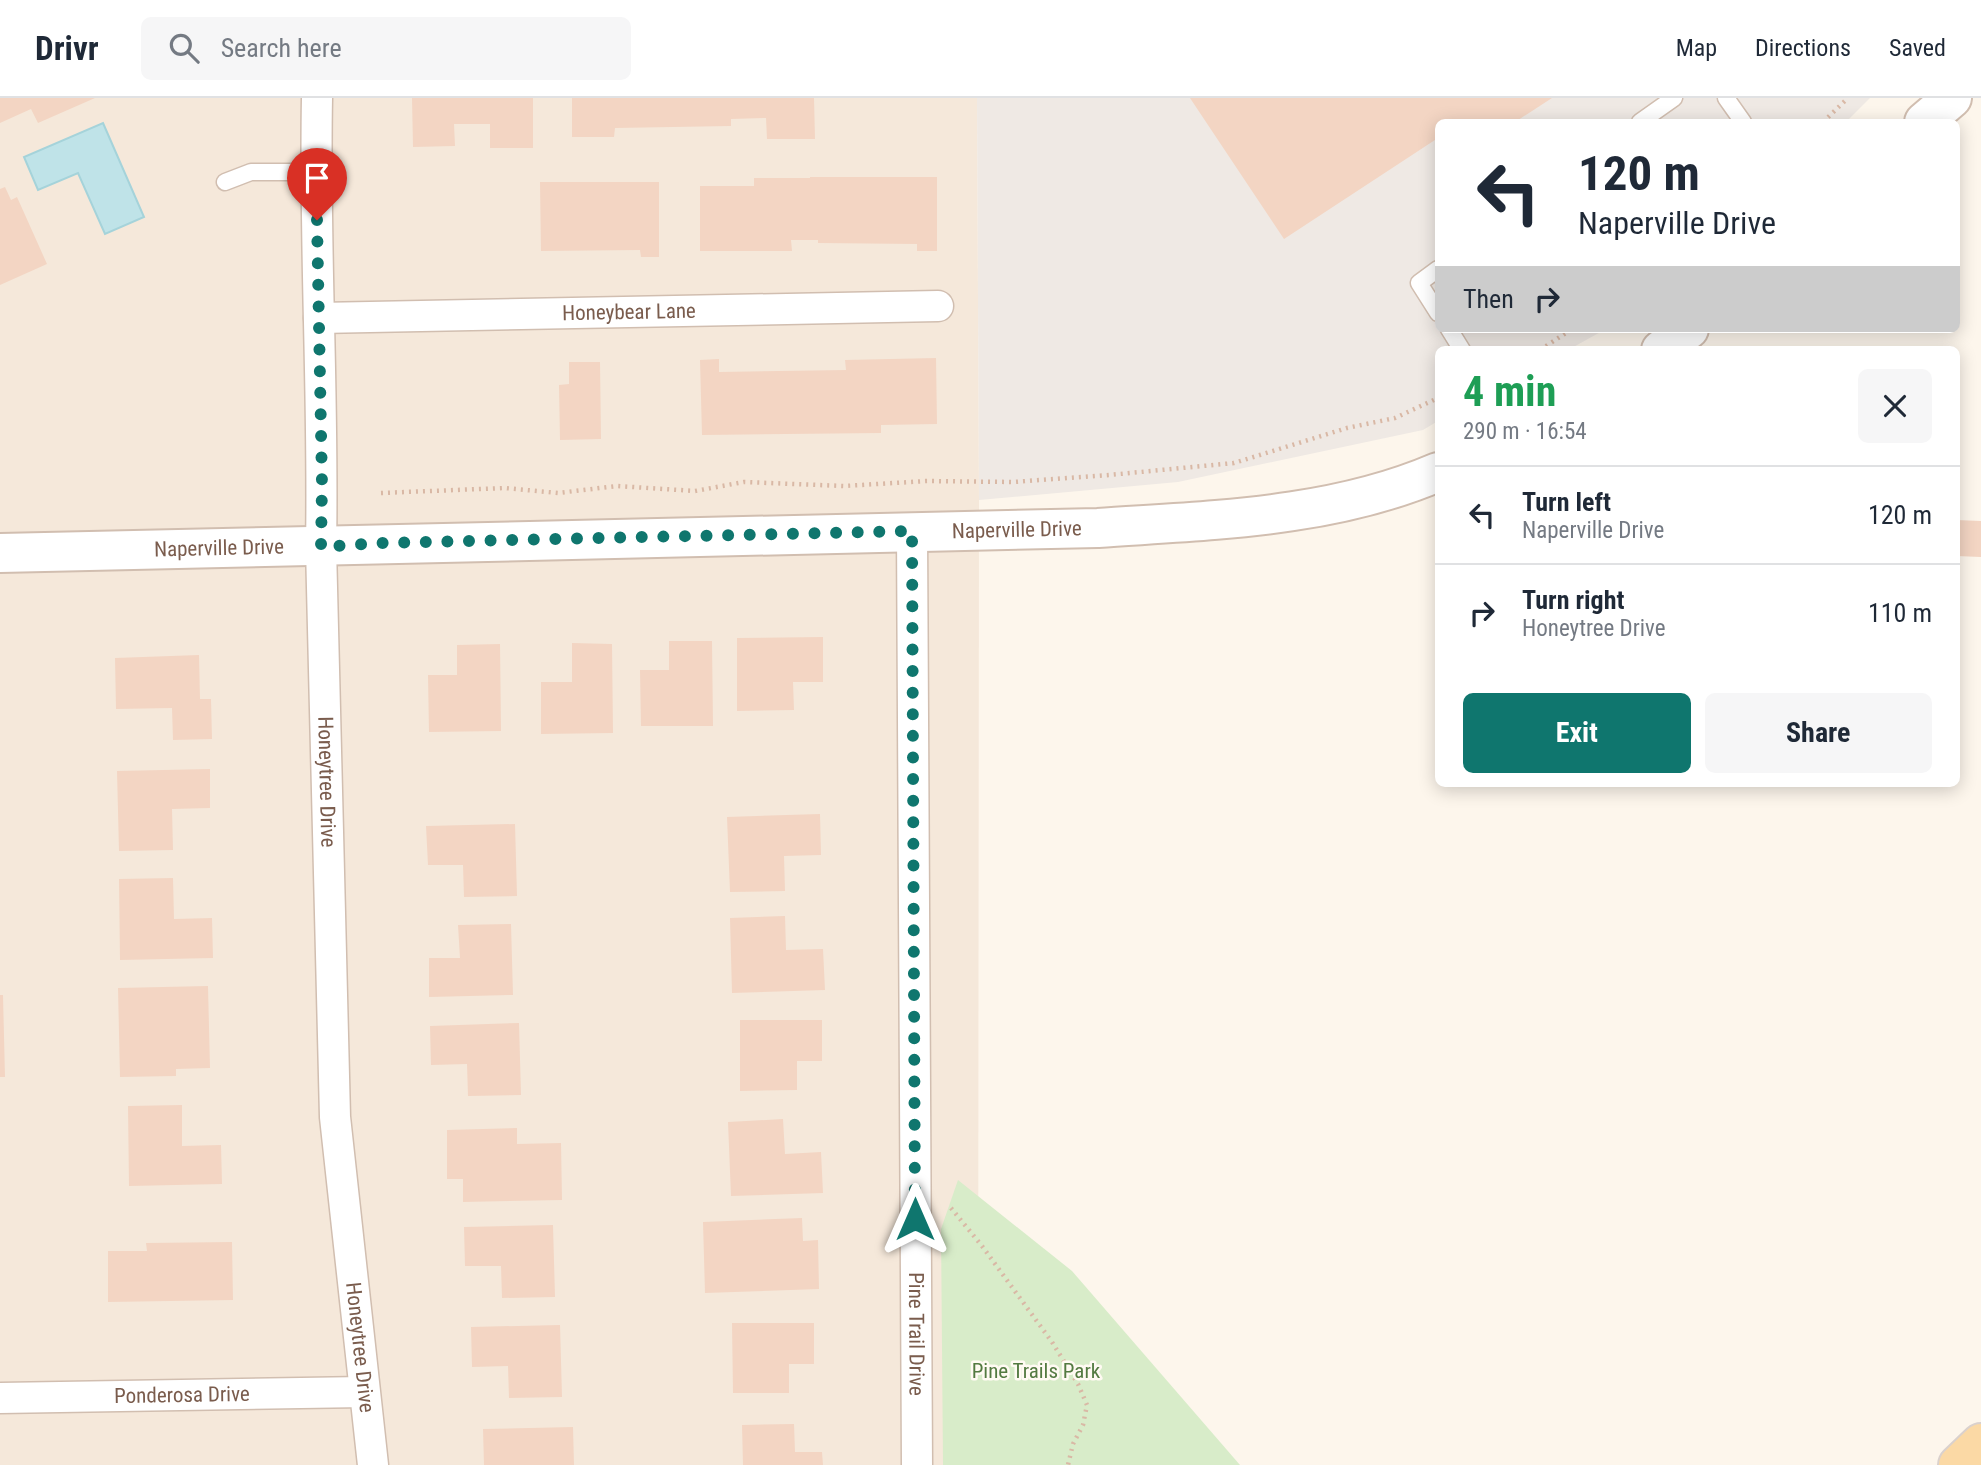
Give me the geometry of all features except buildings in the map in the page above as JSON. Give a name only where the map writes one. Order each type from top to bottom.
[{"type":"main road","points":[[1958,1465],[1981,1443]]},
{"type":"street","name":"Honeytree Drive","points":[[317,98],[321,547],[335,1116],[373,1465]]},
{"type":"street","points":[[1928,119],[1952,98]]},
{"type":"street","name":"Honeybear Lane","points":[[319,318],[938,306]]},
{"type":"street","points":[[1666,346],[1684,333]]},
{"type":"street","name":"Naperville Drive","points":[[0,553],[1098,528],[1273,516],[1404,487],[1435,473]]},
{"type":"street","name":"Pine Trail Drive","points":[[912,531],[917,1465]]},
{"type":"street","name":"Ponderosa Drive","points":[[0,1398],[364,1392]]},
{"type":"lane","points":[[1644,119],[1674,98]]},
{"type":"lane","points":[[1726,98],[1741,119]]},
{"type":"lane","points":[[225,182],[251,172],[316,172]]},
{"type":"lane","points":[[1435,271],[1419,283],[1435,308]]},
{"type":"path","points":[[1826,119],[1848,98]]},
{"type":"path","points":[[1546,346],[1566,333]]},
{"type":"path","points":[[381,493],[505,488],[558,492],[617,486],[695,491],[744,482],[844,486],[927,481],[1013,482],[1109,475],[1234,463],[1347,428],[1395,418],[1435,399]]},
{"type":"path","points":[[948,1204],[1045,1332],[1078,1384],[1087,1405],[1083,1425],[1073,1444],[1068,1465]]},
{"type":"shaded area","points":[[0,98],[977,98],[978,1465],[0,1465]]},
{"type":"shaded area","points":[[977,98],[1870,98],[1849,119],[1435,119],[1435,333],[1599,333],[1575,346],[1435,346],[1435,423],[1423,430],[1178,482],[979,500]]},
{"type":"green space","name":"Pine Trails Park","points":[[958,1180],[1072,1271],[1240,1465],[943,1465],[941,1229]]},
{"type":"water","points":[[103,123],[144,217],[105,234],[78,173],[38,190],[24,157]]},
{"type":"route","points":[[317,220],[321,547],[381,543],[912,531],[915,1219]]}]
